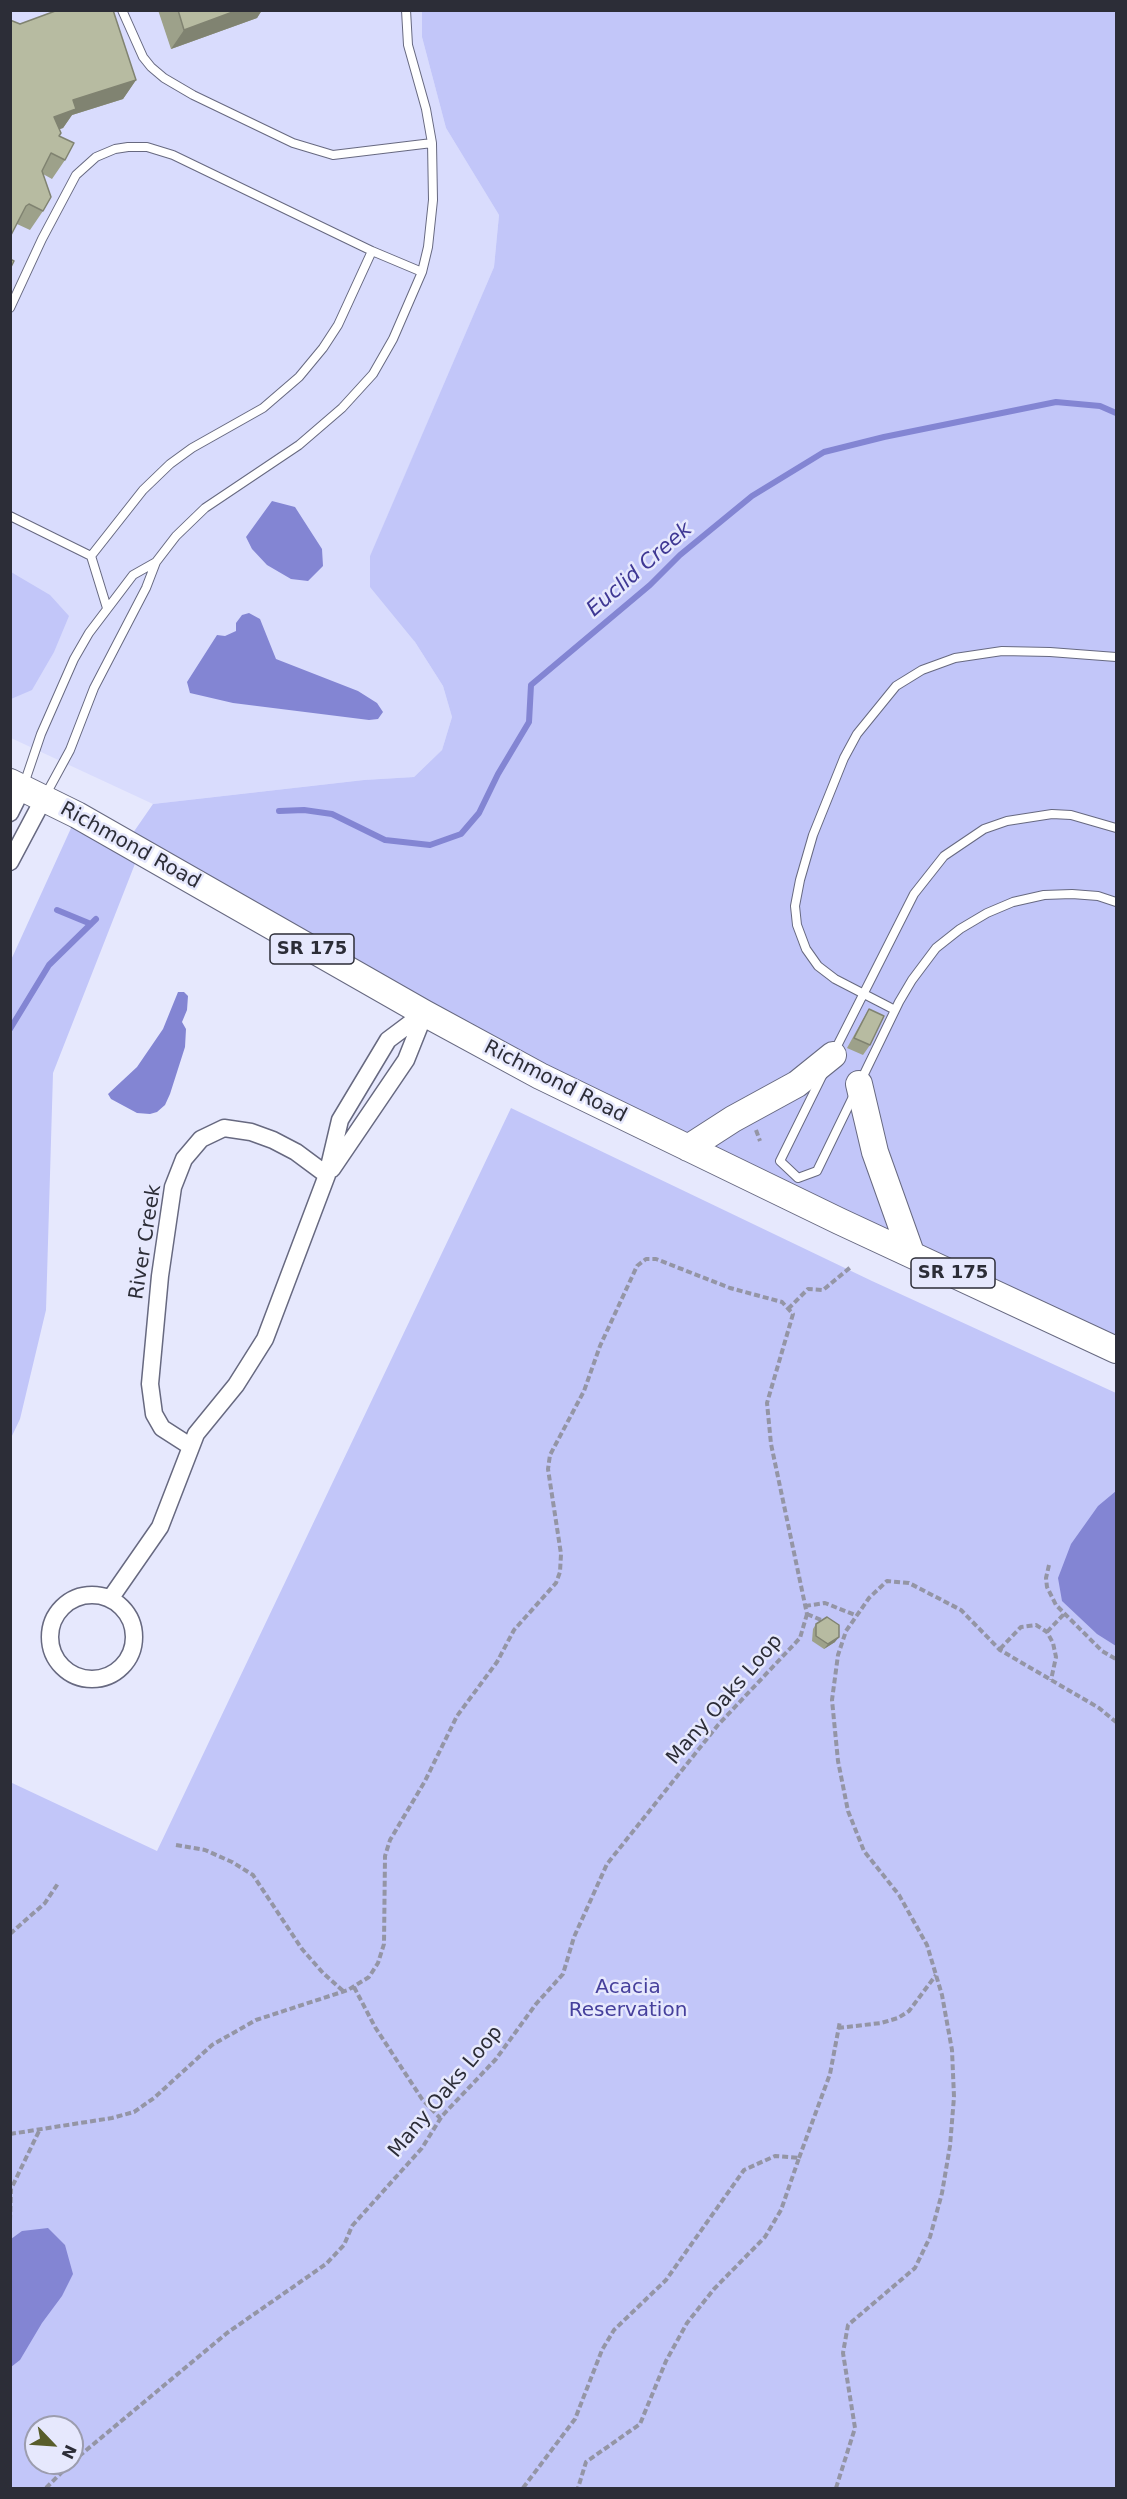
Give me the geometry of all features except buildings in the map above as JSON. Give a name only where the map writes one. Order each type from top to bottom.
[{"type":"main road","name":"Richmond Road","points":[[26,789],[540,1076],[1116,1350]]},
{"type":"main road","points":[[688,1148],[733,1119],[797,1084],[833,1054]]},
{"type":"main road","points":[[859,1084],[875,1152],[911,1253]]},
{"type":"street","points":[[10,813],[26,789]]},
{"type":"street","points":[[10,862],[26,789]]},
{"type":"street","points":[[110,1599],[160,1527],[196,1434],[236,1385],[265,1339],[327,1175],[340,1120],[388,1040],[424,1013]]},
{"type":"street","points":[[327,1175],[359,1132],[406,1060],[424,1013]]},
{"type":"street","name":"River Creek","points":[[190,1446],[162,1428],[154,1414],[150,1384],[161,1264],[173,1187],[184,1159],[201,1139],[224,1128],[251,1132],[273,1140],[296,1152],[327,1175]]},
{"type":"street","points":[[97,1595],[110,1599],[130,1618],[134,1631],[133,1646],[128,1659],[106,1676],[92,1679],[78,1676],[62,1665],[52,1648],[50,1634],[53,1621],[60,1610],[71,1601],[83,1596],[97,1595]]},
{"type":"lane","points":[[122,10],[143,57],[164,78],[193,95],[293,143],[333,155],[432,144]]},
{"type":"lane","points":[[26,789],[70,750],[93,688],[146,588],[156,562],[176,536],[205,508],[299,445],[342,408],[373,374],[410,304],[422,272],[428,247],[433,200],[432,144],[426,110],[408,45],[406,10]]},
{"type":"lane","points":[[10,308],[71,182],[90,161],[121,148],[147,147],[173,155],[372,251],[422,272]]},
{"type":"lane","points":[[92,556],[143,490],[170,464],[192,448],[263,408],[299,377],[323,348],[338,325],[372,251]]},
{"type":"lane","points":[[10,516],[92,556],[107,608]]},
{"type":"lane","points":[[26,789],[41,734],[74,659],[107,608],[133,575],[156,562]]},
{"type":"lane","points":[[895,1010],[835,979],[818,966],[806,949],[797,925],[795,906],[813,835],[849,750],[874,711],[896,686],[922,670],[955,658],[1002,651],[1116,657]]},
{"type":"lane","points":[[1116,828],[1071,815],[1052,814],[1007,821],[984,829],[957,845],[931,870],[914,894],[780,1161],[798,1178],[817,1171],[895,1010],[912,980],[936,948],[960,929],[987,913],[1013,902],[1044,895],[1098,896],[1116,902]]},
{"type":"path","points":[[10,2134],[112,2118],[134,2112],[154,2098],[212,2045],[256,2020],[344,1992],[369,1977],[378,1963],[384,1944],[385,1856],[390,1840],[458,1716],[497,1662],[514,1630],[556,1582],[560,1572],[561,1554],[548,1469],[550,1455],[584,1390],[600,1346],[637,1266],[646,1259],[656,1259],[730,1288],[782,1302],[793,1314],[767,1403],[771,1444],[807,1614],[846,1631]]},
{"type":"path","points":[[788,1309],[808,1289],[823,1290],[852,1266]]},
{"type":"path","points":[[1049,1565],[1046,1578],[1047,1587],[1056,1605],[1102,1651],[1116,1659]]},
{"type":"path","points":[[836,2488],[855,2428],[843,2353],[848,2325],[915,2268],[930,2237],[942,2193],[950,2146],[954,2097],[952,2050],[942,1995],[927,1945],[899,1895],[864,1851],[848,1811],[838,1761],[832,1700],[838,1655],[846,1631],[855,1615],[887,1581],[909,1583],[961,1610],[1000,1650],[1099,1708],[1116,1722]]},
{"type":"path","points":[[805,1606],[825,1603],[855,1615]]},
{"type":"path","name":"Many Oaks Loop","points":[[84,2453],[227,2333],[326,2264],[344,2245],[352,2226],[422,2148],[440,2118],[496,2059],[536,2004],[563,1974],[574,1936],[607,1864],[718,1725],[800,1638],[807,1614]]},
{"type":"path","points":[[1047,1632],[1064,1614]]},
{"type":"path","points":[[1000,1650],[1021,1627],[1036,1625],[1047,1632],[1056,1657],[1052,1680]]},
{"type":"path","points":[[176,1845],[205,1850],[232,1862],[253,1875],[302,1949],[344,1992]]},
{"type":"path","points":[[10,1934],[45,1904],[59,1882]]},
{"type":"path","points":[[838,2028],[881,2023],[898,2018],[909,2011],[936,1975]]},
{"type":"path","points":[[354,1987],[375,2027],[422,2099],[440,2118]]},
{"type":"path","points":[[578,2488],[586,2462],[640,2424],[666,2361],[687,2323],[714,2289],[765,2237],[781,2210],[830,2074],[840,2020]]},
{"type":"path","points":[[10,2221],[11,2189],[40,2128]]},
{"type":"path","points":[[523,2488],[575,2419],[602,2350],[614,2330],[666,2280],[744,2169],[775,2156],[799,2158]]},
{"type":"path","name":"Many Oaks Loop","points":[[46,2488],[60,2475]]},
{"type":"shaded area","points":[[11,11],[422,11],[422,37],[446,128],[499,215],[494,267],[370,557],[415,642],[443,686],[452,717],[442,750],[414,777],[364,780],[153,804],[11,738]]},
{"type":"shaded area","points":[[272,501],[295,507],[322,549],[323,566],[308,581],[291,579],[267,565],[252,549],[246,537]]},
{"type":"shaded area","points":[[249,613],[260,619],[276,659],[358,691],[377,703],[383,712],[378,719],[369,720],[233,703],[190,693],[187,682],[217,635],[225,636],[236,631],[236,623],[242,615]]},
{"type":"shaded area","points":[[178,992],[184,992],[188,996],[187,1010],[182,1022],[186,1029],[185,1047],[170,1094],[165,1105],[157,1112],[137,1113],[111,1099],[108,1094],[137,1067],[163,1029]]},
{"type":"shaded area","points":[[1116,1491],[1116,1646],[1097,1634],[1062,1601],[1058,1578],[1071,1544],[1098,1506]]},
{"type":"shaded area","points":[[48,2228],[65,2245],[73,2274],[62,2296],[42,2323],[20,2360],[11,2367],[11,2239],[22,2231]]},
{"type":"green space","points":[[422,11],[1116,11],[1116,1350],[839,1221],[140,851],[53,1073],[46,1310],[20,1419],[11,1438],[11,960],[77,815],[126,843],[153,804],[364,780],[414,777],[442,750],[452,717],[443,686],[415,642],[370,587],[370,556],[494,267],[499,215],[446,128],[422,37]]},
{"type":"green space","points":[[11,572],[50,595],[69,616],[54,652],[32,690],[11,699]]},
{"type":"green space","name":"Acacia Reservation","points":[[511,1108],[872,1281],[1116,1393],[1116,2488],[11,2488],[10,1782],[157,1851]]},
{"type":"waterway","name":"Euclid Creek","points":[[279,811],[304,810],[332,814],[385,840],[430,845],[461,834],[479,813],[498,774],[529,722],[531,685],[650,585],[680,555],[752,496],[824,452],[884,437],[1056,402],[1100,406],[1116,413]]},
{"type":"waterway","points":[[57,910],[91,924]]},
{"type":"waterway","name":"Euclid Creek","points":[[10,1029],[49,965],[96,919]]}]
